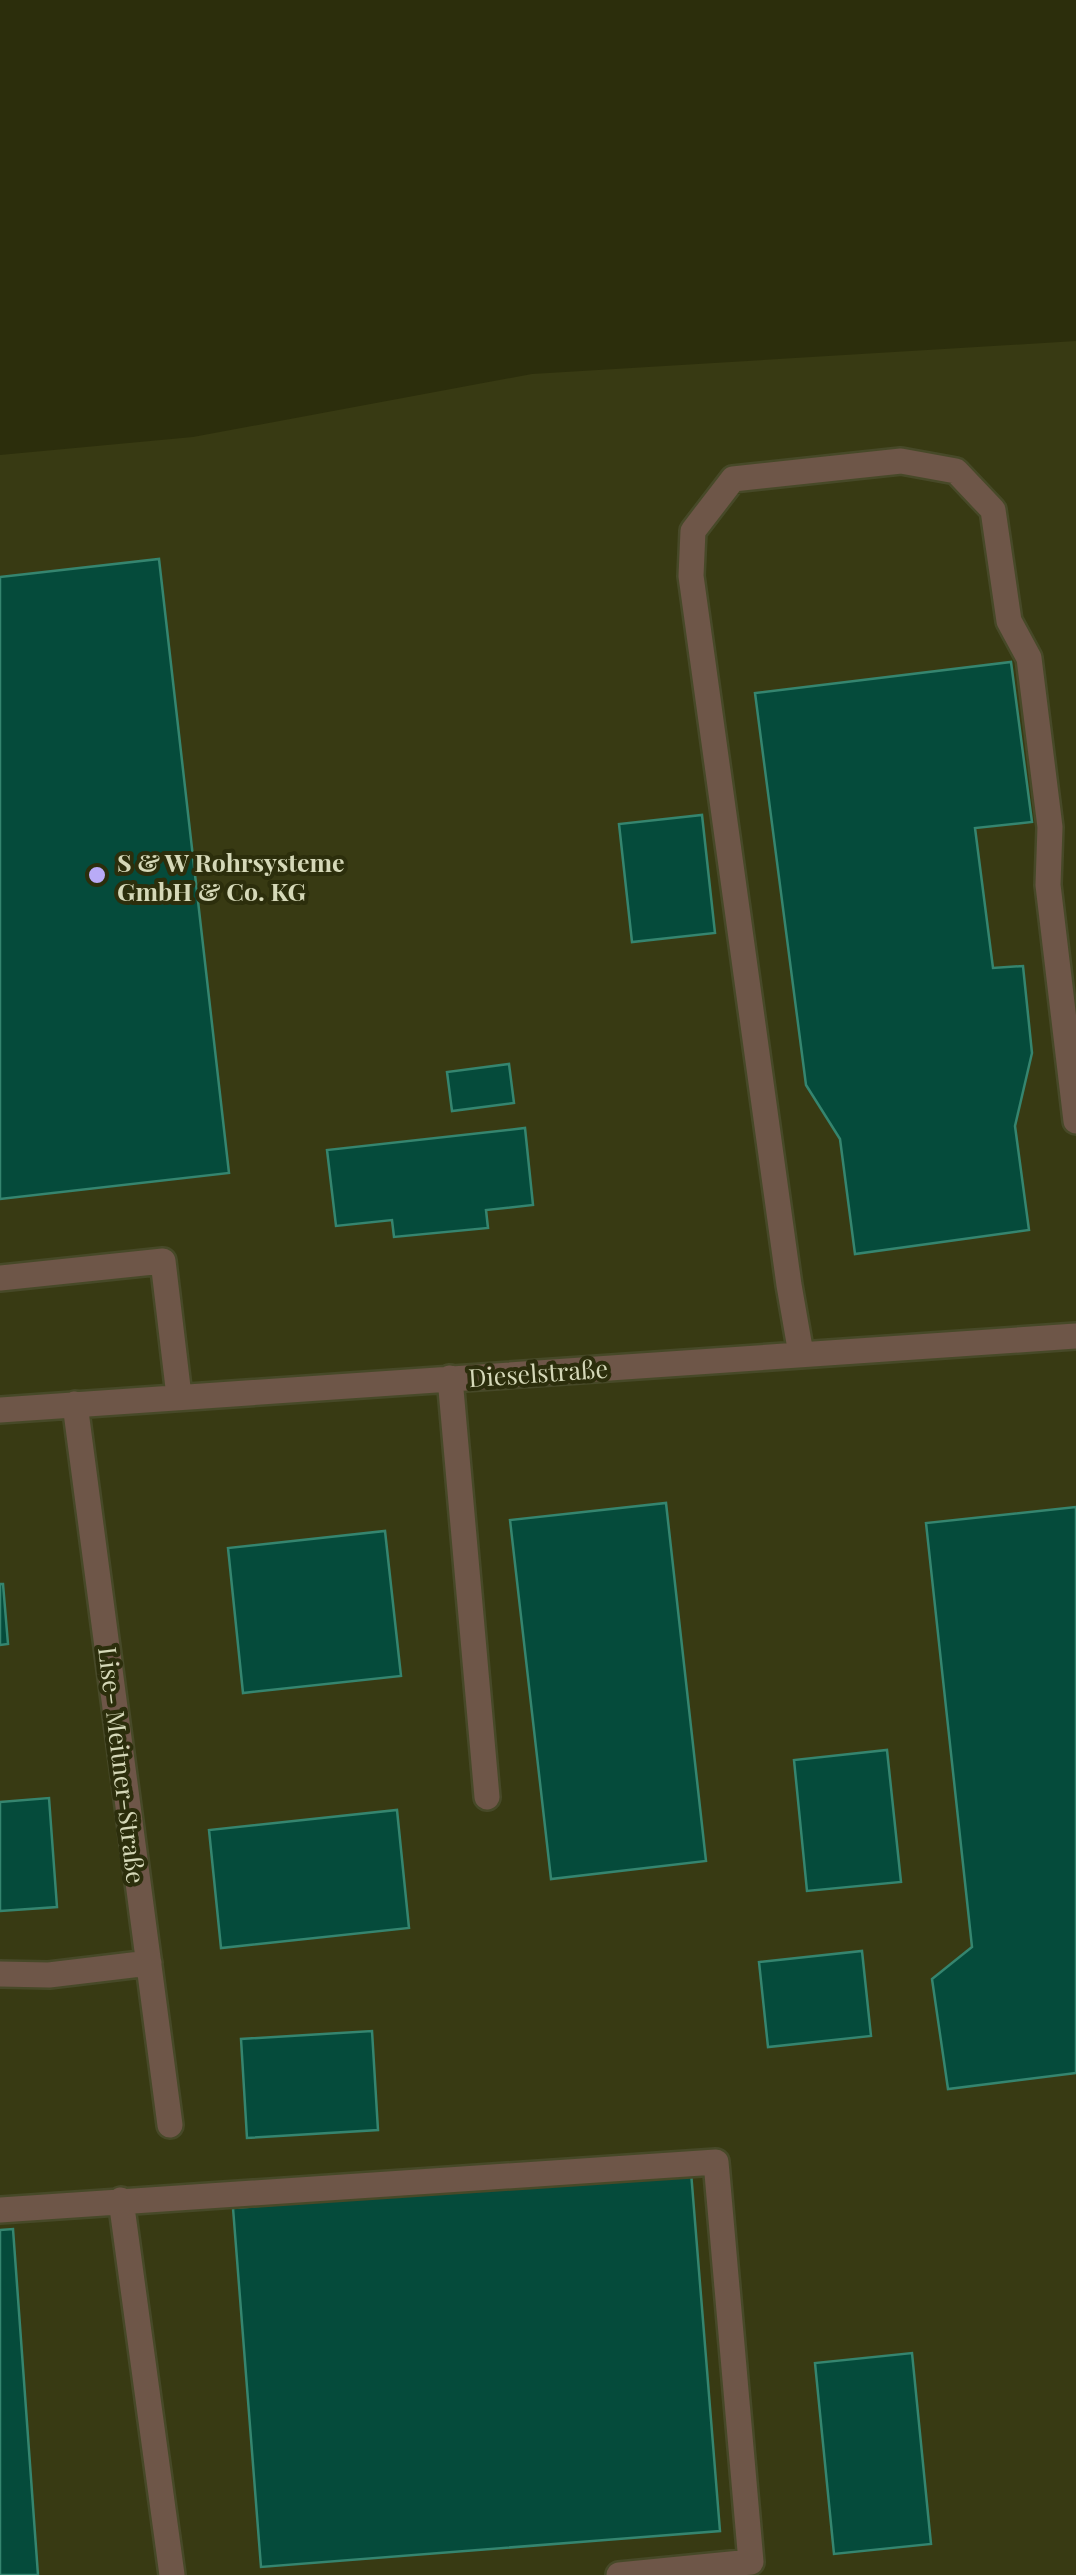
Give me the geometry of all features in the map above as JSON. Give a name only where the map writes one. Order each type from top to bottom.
[{"type":"street","points":[[801,1354],[690,576],[693,532],[733,479],[902,461],[956,471],[994,510],[1009,622],[1028,658],[1050,828],[1048,885],[1076,1121]]},
{"type":"street","points":[[0,1278],[163,1262],[179,1396]]},
{"type":"street","name":"Dieselstraße","points":[[0,1410],[1076,1336]]},
{"type":"street","points":[[450,1378],[487,1796]]},
{"type":"street","name":"Lise- Meitner-Straße","points":[[75,1404],[170,2126]]},
{"type":"street","points":[[0,1974],[49,1975],[149,1963]]},
{"type":"street","points":[[0,2210],[716,2162],[751,2562],[619,2575]]},
{"type":"street","points":[[121,2200],[172,2575]]},
{"type":"shaded area","points":[[1076,341],[1076,2575],[0,2575],[0,455],[193,437],[532,374]]},
{"type":"building","name":"S & W Rohrsysteme GmbH & Co. KG","points":[[159,559],[229,1173],[0,1199],[0,577]]},
{"type":"building","points":[[1011,662],[1032,822],[975,828],[993,968],[1023,966],[1032,1053],[1015,1126],[1029,1230],[855,1254],[840,1139],[806,1085],[755,693]]},
{"type":"building","points":[[702,815],[715,933],[632,942],[619,824]]},
{"type":"building","points":[[509,1064],[514,1103],[452,1111],[447,1072]]},
{"type":"building","points":[[525,1128],[533,1205],[486,1210],[488,1228],[394,1237],[392,1220],[336,1226],[327,1150]]},
{"type":"building","points":[[666,1503],[706,1861],[551,1879],[510,1520]]},
{"type":"building","points":[[1076,1507],[1076,2073],[948,2089],[932,1979],[972,1947],[926,1523]]},
{"type":"building","points":[[385,1531],[401,1676],[243,1693],[228,1548]]},
{"type":"building","points":[[0,1584],[8,1644],[0,1645]]},
{"type":"building","points":[[887,1750],[901,1882],[807,1891],[794,1760]]},
{"type":"building","points":[[49,1798],[57,1907],[0,1911],[0,1802]]},
{"type":"building","points":[[397,1810],[409,1928],[221,1948],[209,1830]]},
{"type":"building","points":[[862,1951],[871,2036],[768,2047],[759,1962]]},
{"type":"building","points":[[372,2031],[378,2130],[247,2138],[241,2039]]},
{"type":"building","points":[[691,2172],[720,2531],[261,2567],[233,2208]]},
{"type":"building","points":[[13,2229],[38,2575],[0,2575],[0,2230]]},
{"type":"building","points":[[912,2353],[931,2544],[834,2554],[815,2363]]},
{"type":"place","name":"S & W Rohrsysteme GmbH & Co. KG","points":[[97,875]]}]
